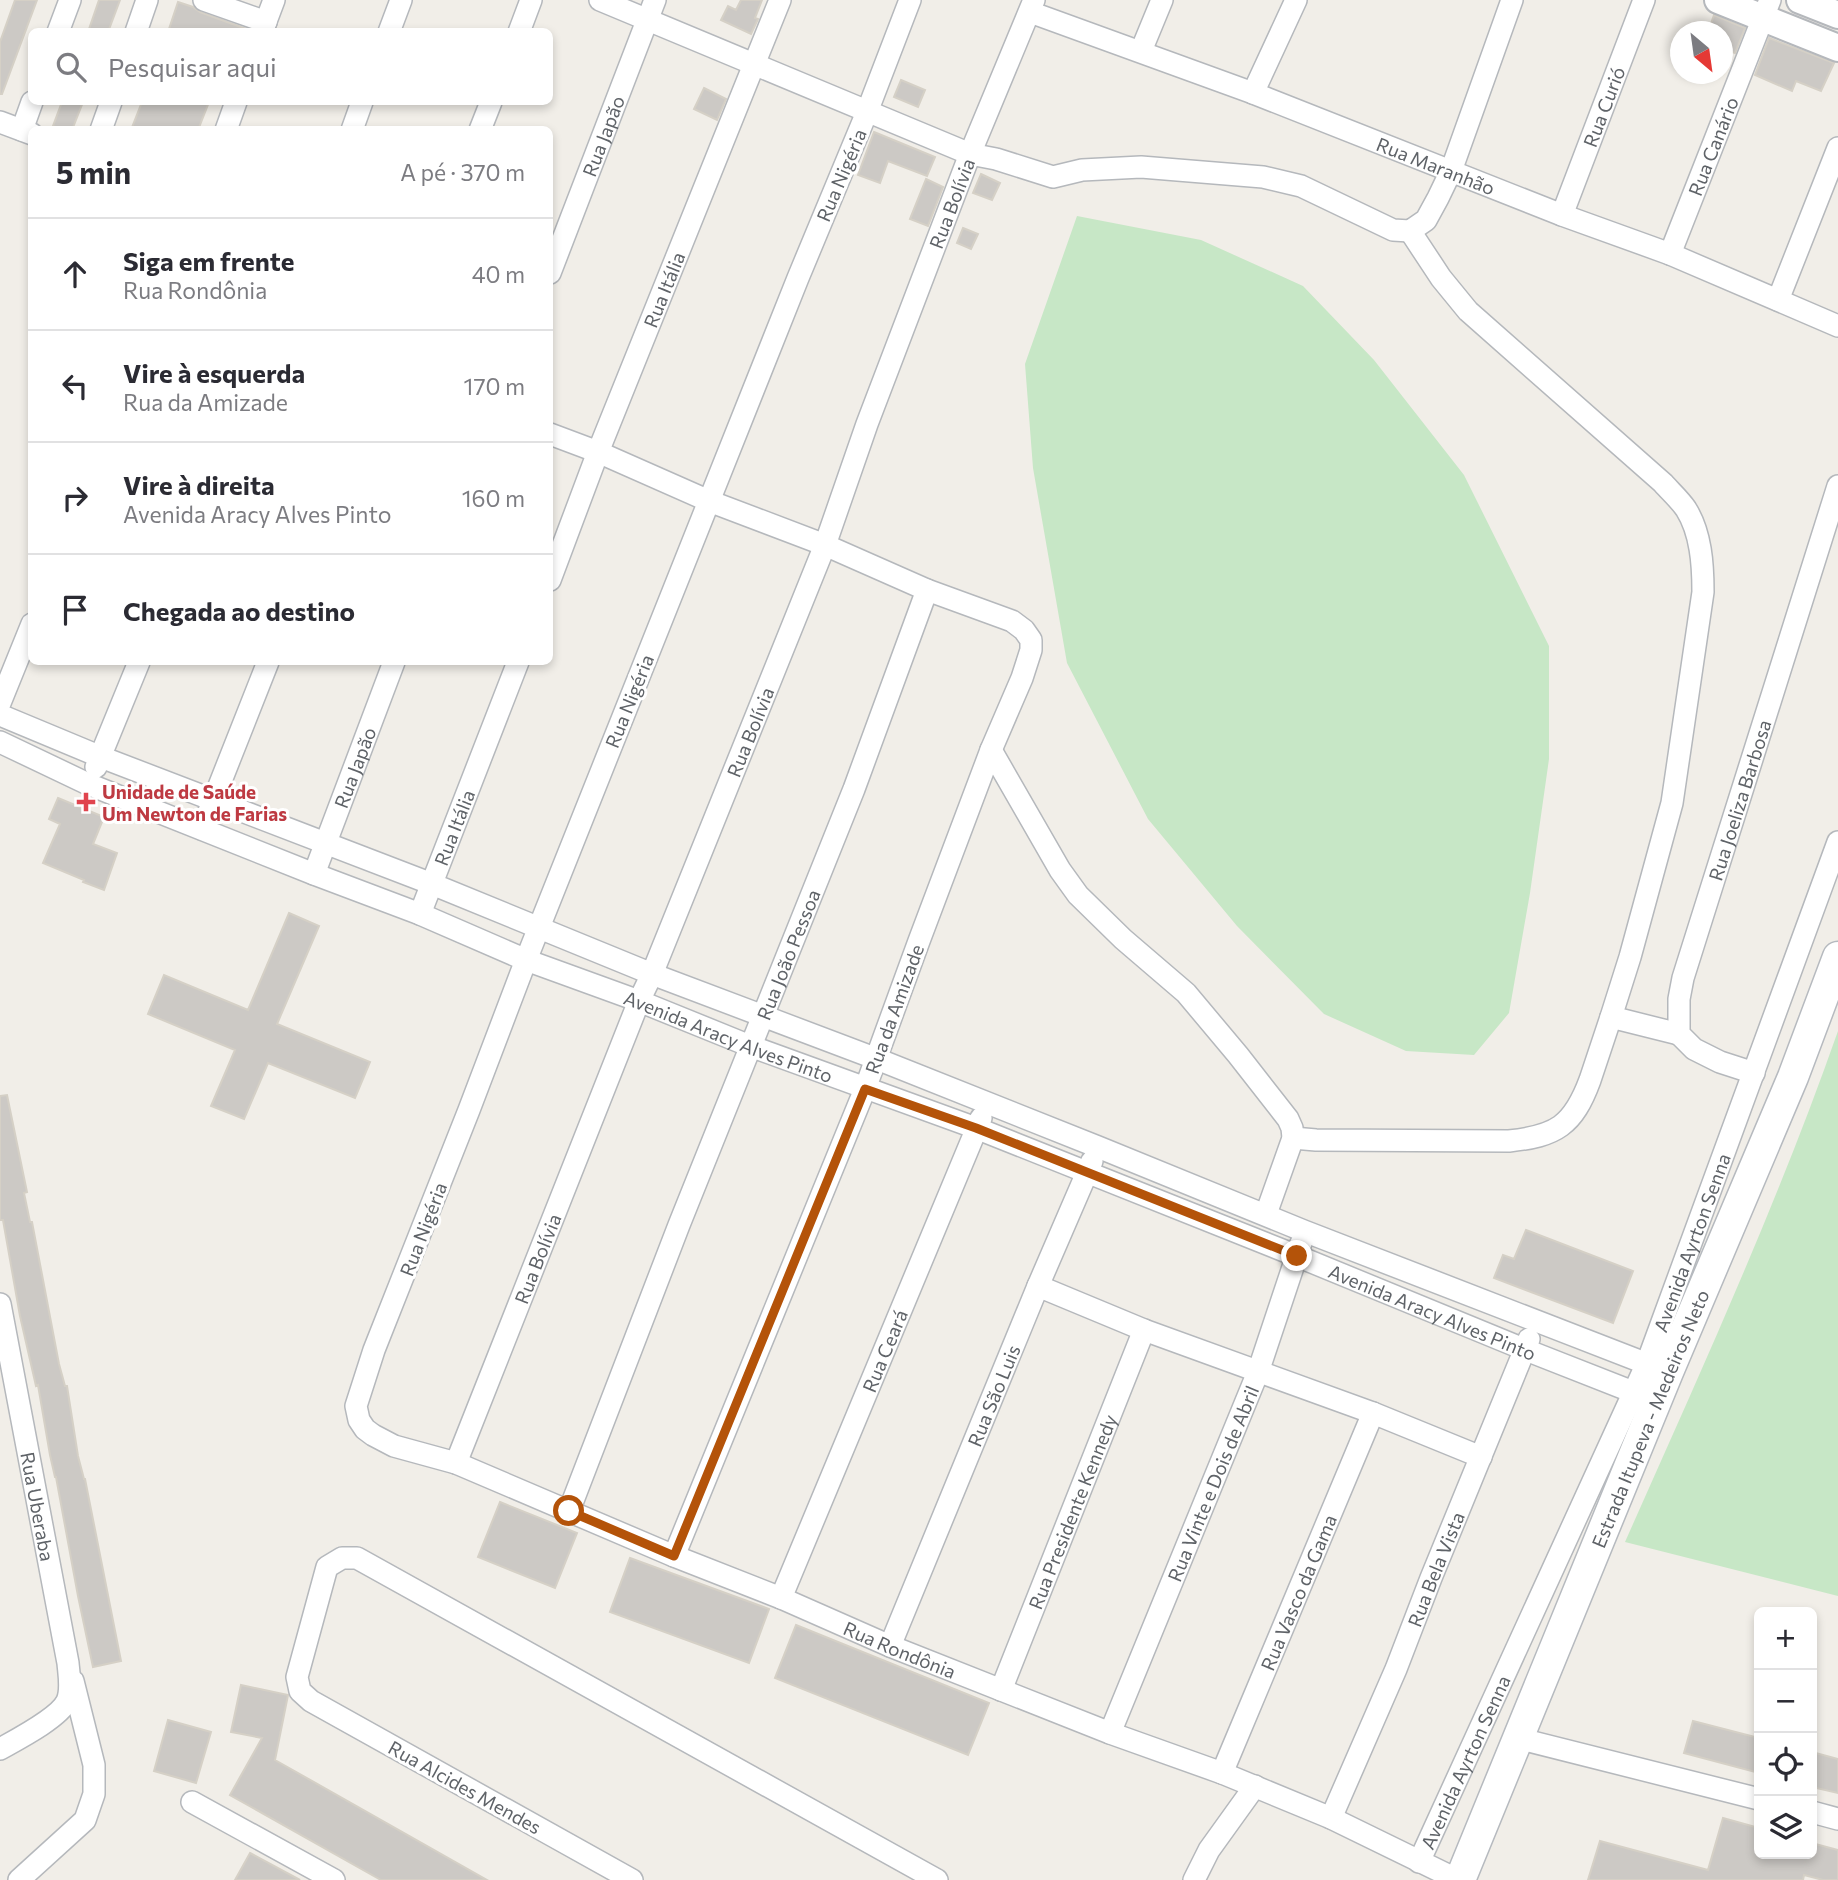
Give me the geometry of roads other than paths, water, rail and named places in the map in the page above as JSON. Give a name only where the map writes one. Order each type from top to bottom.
[{"type":"main road","name":"Estrada Itupeva - Medeiros Neto","points":[[1459,1880],[1517,1738],[1657,1367],[1793,1077],[1838,957]]},
{"type":"street","points":[[60,28],[70,0]]},
{"type":"street","points":[[137,28],[147,0]]},
{"type":"street","points":[[204,0],[264,27],[274,0]]},
{"type":"street","points":[[390,28],[401,0]]},
{"type":"street","points":[[520,28],[531,0]]},
{"type":"street","points":[[600,0],[652,10],[754,64],[970,154],[996,159],[1053,177],[1082,170],[1141,167],[1264,177],[1301,186],[1393,230],[1410,231],[1426,220],[1451,171],[1512,0]]},
{"type":"street","name":"Rua Itália","points":[[553,572],[598,452],[780,0]]},
{"type":"street","name":"Rua Nigéria","points":[[356,1406],[374,1350],[441,1184],[526,960],[911,0]]},
{"type":"street","points":[[1140,51],[1162,0]]},
{"type":"street","points":[[1253,93],[1296,0]]},
{"type":"street","name":"Rua Curió","points":[[1562,215],[1644,0]]},
{"type":"street","points":[[1718,0],[1767,9],[1838,48]]},
{"type":"street","points":[[1800,0],[1838,15]]},
{"type":"street","name":"Rua Maranhão","points":[[1032,6],[1140,51],[1562,215],[1670,254],[1838,326]]},
{"type":"street","name":"Rua Bolívia","points":[[456,1463],[639,1001],[825,545],[872,411],[970,154],[1032,6]]},
{"type":"street","name":"Rua Canário","points":[[1670,254],[1767,9]]},
{"type":"street","name":"Rua Japão","points":[[553,265],[652,10]]},
{"type":"street","points":[[28,126],[32,105]]},
{"type":"street","points":[[102,126],[110,105]]},
{"type":"street","points":[[227,126],[235,105]]},
{"type":"street","points":[[353,126],[361,105]]},
{"type":"street","points":[[482,126],[490,105]]},
{"type":"street","points":[[0,122],[27,132]]},
{"type":"street","points":[[1778,300],[1838,148]]},
{"type":"street","points":[[1293,1138],[1495,1141],[1534,1138],[1554,1130],[1572,1117],[1582,1101],[1634,945],[1672,803],[1703,592],[1703,569],[1697,534],[1686,509],[1663,483],[1468,311],[1441,278],[1410,231]]},
{"type":"street","points":[[553,435],[709,501],[825,545],[927,590]]},
{"type":"street","name":"Rua Joeliza Barbosa","points":[[1679,1034],[1679,999],[1683,978],[1838,486]]},
{"type":"street","name":"Rua da Amizade","points":[[674,1556],[877,1059],[919,941],[1031,650],[1031,640],[1024,630],[1012,621],[927,590]]},
{"type":"street","name":"Rua João Pessoa","points":[[569,1511],[750,1046],[844,814],[927,590]]},
{"type":"street","points":[[0,703],[28,634]]},
{"type":"street","points":[[88,784],[102,757],[138,665]]},
{"type":"street","points":[[202,829],[267,665]]},
{"type":"street","name":"Rua Japão","points":[[314,874],[393,665]]},
{"type":"street","name":"Rua Itália","points":[[420,914],[517,665]]},
{"type":"street","name":"Avenida Aracy Alves Pinto","points":[[0,715],[432,884],[652,974],[877,1059],[1304,1231],[1657,1367]]},
{"type":"street","name":"Avenida Aracy Alves Pinto","points":[[0,742],[88,784],[420,914],[526,960],[865,1089],[976,1128],[1645,1397]]},
{"type":"street","points":[[991,750],[1060,870],[1079,895],[1123,939],[1186,993],[1288,1119],[1293,1138],[1266,1214]]},
{"type":"street","name":"Avenida Ayrton Senna","points":[[1657,1367],[1754,1073],[1838,842]]},
{"type":"street","points":[[1611,1017],[1679,1034],[1694,1049],[1720,1062],[1754,1073]]},
{"type":"street","name":"Rua Ceará","points":[[781,1598],[987,1103]]},
{"type":"street","name":"Rua São Luis","points":[[890,1646],[1098,1147]]},
{"type":"street","name":"Rua Vinte e Dois de Abril","points":[[1111,1733],[1258,1372],[1304,1231]]},
{"type":"street","points":[[1038,1286],[1144,1330],[1373,1413],[1481,1457]]},
{"type":"street","name":"Rua Uberaba","points":[[0,1304],[68,1663],[70,1686],[67,1701],[61,1710],[0,1749]]},
{"type":"street","name":"Rua Bela Vista","points":[[1331,1818],[1396,1669],[1526,1350],[1535,1320]]},
{"type":"street","name":"Rua Presidente Kennedy","points":[[1001,1690],[1144,1330]]},
{"type":"street","name":"Avenida Ayrton Senna","points":[[1419,1862],[1645,1397]]},
{"type":"street","name":"Rua Rondônia","points":[[356,1406],[359,1420],[365,1429],[394,1446],[456,1463],[890,1646],[1255,1786],[1331,1818],[1459,1880]]},
{"type":"street","name":"Rua Vasco da Gama","points":[[1222,1773],[1373,1413]]},
{"type":"street","name":"Rua Alcides Mendes","points":[[632,1880],[311,1701],[300,1691],[297,1677],[327,1567],[342,1558],[356,1559],[937,1880]]},
{"type":"street","points":[[19,1880],[85,1820],[94,1794],[94,1765],[68,1663]]},
{"type":"street","points":[[1517,1738],[1754,1798]]},
{"type":"street","points":[[1194,1880],[1209,1850],[1255,1786]]},
{"type":"street","points":[[192,1802],[334,1880]]},
{"type":"street","points":[[1817,1813],[1838,1819]]},
{"type":"place","name":"Unidade de Saúde Um Newton de Farias","points":[[86,802]]}]
